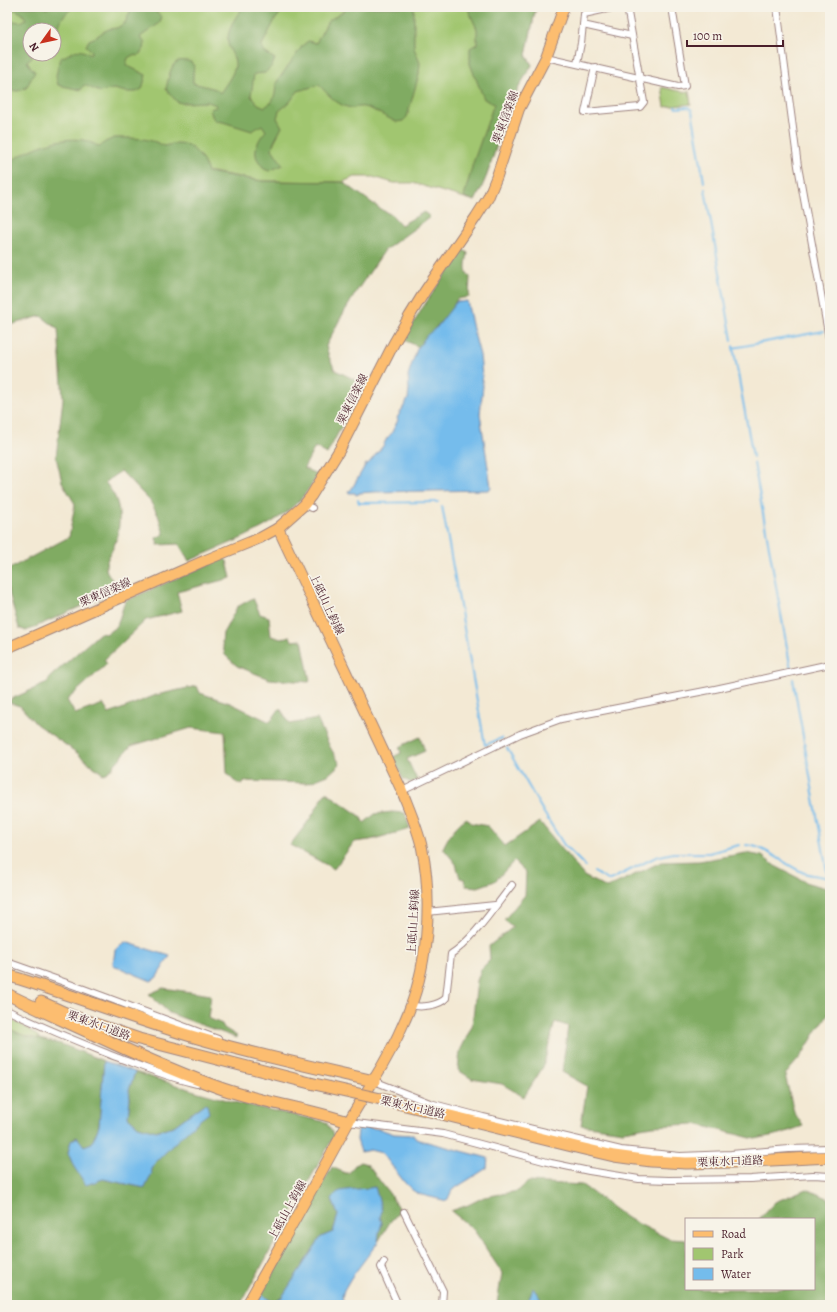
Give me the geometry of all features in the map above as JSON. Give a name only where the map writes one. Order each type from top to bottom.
[{"type":"highway","points":[[7,975],[60,991],[192,1036],[300,1064],[374,1081]]},
{"type":"highway","name":"栗東水口道路","points":[[7,988],[72,1016],[139,1039],[310,1083],[614,1156],[652,1161],[686,1163],[830,1157]]},
{"type":"highway","points":[[7,994],[128,1050],[224,1089],[328,1115],[348,1122]]},
{"type":"main road","name":"栗東信楽線","points":[[7,648],[206,560],[255,540],[278,528],[308,507],[311,496],[340,449],[394,343],[409,317],[488,198],[497,176],[519,109],[546,57],[564,7]]},
{"type":"main road","name":"上砥山上鈎線","points":[[247,1305],[348,1122],[374,1081],[406,1018],[411,1005],[425,952],[427,912],[427,883],[422,847],[412,816],[402,791],[278,528]]},
{"type":"street","points":[[577,63],[584,14],[616,7]]},
{"type":"street","points":[[595,68],[585,112],[640,107],[644,102],[627,7]]},
{"type":"street","points":[[546,57],[678,87],[685,86],[672,7]]},
{"type":"street","points":[[777,7],[798,166],[830,344]]},
{"type":"street","points":[[583,25],[632,36]]},
{"type":"street","points":[[402,791],[520,734],[554,721],[830,664]]},
{"type":"street","points":[[411,1005],[418,1007],[442,1003],[446,998],[451,954],[476,931],[512,885]]},
{"type":"street","points":[[427,912],[496,905]]},
{"type":"street","points":[[7,962],[216,1038],[225,1045]]},
{"type":"street","points":[[7,1010],[39,1026],[150,1070],[183,1081],[224,1089]]},
{"type":"street","points":[[374,1081],[430,1103],[621,1150],[680,1156],[830,1148]]},
{"type":"street","points":[[348,1122],[443,1134],[551,1163],[589,1171],[639,1178],[669,1180],[750,1179],[813,1175],[830,1176]]},
{"type":"street","points":[[404,1212],[443,1291],[442,1305]]},
{"type":"street","points":[[384,1262],[382,1267],[398,1305]]},
{"type":"green space","points":[[7,7],[536,7],[526,55],[532,65],[510,106],[487,175],[475,201],[413,183],[394,183],[373,177],[354,177],[343,182],[262,181],[212,172],[7,166]]},
{"type":"green space","points":[[9,7],[44,7],[47,9],[49,7],[74,7],[62,18],[61,22],[22,22],[22,62],[28,62],[35,72],[26,88],[18,91],[7,90],[7,28],[13,21],[21,22],[26,19],[20,12],[10,9]]},
{"type":"green space","points":[[132,7],[150,7],[162,17],[160,23],[140,37],[145,43],[144,49],[138,56],[133,55],[128,58],[126,65],[146,75],[142,89],[136,92],[126,92],[114,89],[100,92],[84,85],[81,90],[58,85],[56,76],[59,62],[62,62],[62,57],[77,50],[90,54],[92,51],[86,46],[89,40],[109,29],[117,28],[125,23]]},
{"type":"green space","points":[[244,7],[284,7],[275,20],[261,47],[264,52],[275,59],[272,66],[265,73],[254,74],[251,96],[258,104],[265,107],[272,102],[275,94],[276,83],[303,45],[308,41],[316,43],[328,21],[345,10],[342,7],[414,7],[414,48],[420,63],[419,74],[407,117],[403,121],[396,122],[364,107],[347,107],[334,100],[319,85],[298,91],[289,103],[279,111],[277,118],[282,127],[272,149],[283,165],[269,171],[264,169],[256,157],[258,142],[266,131],[262,125],[252,131],[215,121],[210,109],[216,107],[216,105],[208,102],[177,102],[166,89],[173,65],[176,62],[184,61],[191,62],[194,66],[193,83],[216,89],[220,93],[231,76],[235,66],[228,43],[230,29]]},
{"type":"green space","points":[[467,7],[536,7],[526,55],[532,65],[510,105],[486,178],[475,201],[464,197],[473,163],[494,104],[484,99],[470,64],[470,48],[477,44],[477,29]]},
{"type":"green space","points":[[662,87],[684,92],[689,91],[691,104],[665,107]]},
{"type":"green space","points":[[114,138],[133,138],[153,141],[164,146],[177,143],[183,144],[193,148],[197,152],[208,172],[262,181],[343,182],[382,210],[392,215],[401,225],[424,212],[430,217],[385,250],[358,289],[326,346],[335,370],[364,384],[327,454],[315,447],[304,468],[318,475],[298,502],[274,521],[260,529],[232,543],[189,561],[179,544],[158,545],[156,538],[164,534],[158,515],[150,501],[121,471],[105,482],[117,501],[119,514],[119,527],[116,540],[107,562],[106,570],[112,579],[122,588],[26,631],[19,628],[7,586],[7,570],[69,537],[75,504],[62,482],[56,457],[63,399],[58,329],[41,316],[7,326],[7,166],[11,165],[10,162],[17,157],[35,148],[54,142],[74,139],[83,140],[100,147],[105,142]]},
{"type":"green space","points":[[462,249],[468,253],[466,268],[470,277],[469,297],[457,299],[454,306],[419,347],[404,340],[423,307]]},
{"type":"green space","points":[[220,559],[225,559],[227,561],[231,578],[177,592],[182,611],[146,620],[104,660],[107,664],[67,700],[75,714],[103,704],[109,714],[156,695],[197,686],[200,693],[230,703],[270,722],[280,708],[290,724],[317,719],[340,764],[328,775],[308,783],[244,781],[242,785],[233,780],[227,773],[225,732],[191,728],[131,746],[108,772],[103,774],[80,755],[36,724],[20,706],[10,703],[9,700],[47,683],[50,677],[100,633],[106,634],[117,626],[125,601]]},
{"type":"green space","points":[[253,598],[260,614],[269,617],[271,636],[281,639],[290,636],[292,641],[302,640],[309,682],[269,679],[237,666],[225,655],[222,642],[223,633],[237,607]]},
{"type":"green space","points":[[420,737],[425,751],[407,759],[417,780],[412,783],[403,779],[393,757],[401,753],[399,747]]},
{"type":"green space","points":[[326,792],[360,816],[364,823],[375,814],[392,812],[405,813],[410,829],[370,840],[354,842],[334,869],[290,845],[310,819]]},
{"type":"green space","points":[[467,818],[471,823],[488,826],[505,846],[540,822],[584,876],[607,888],[661,862],[699,861],[746,853],[762,856],[775,866],[808,883],[830,889],[830,1012],[802,1055],[785,1075],[794,1112],[803,1126],[780,1134],[755,1139],[695,1124],[652,1126],[623,1131],[581,1125],[587,1086],[562,1072],[568,1026],[555,1022],[543,1067],[524,1097],[502,1084],[472,1079],[458,1070],[460,1051],[472,1026],[477,981],[481,969],[490,960],[489,946],[513,927],[504,920],[525,895],[526,872],[514,861],[495,881],[478,887],[466,886],[464,879],[460,878],[456,864],[443,848],[453,831]]},
{"type":"green space","points":[[163,988],[211,995],[208,1018],[222,1024],[224,1028],[237,1036],[237,1038],[169,1013],[149,994]]},
{"type":"green space","points":[[7,1018],[28,1028],[42,1040],[25,1036],[7,1028]]},
{"type":"green space","points":[[7,1028],[25,1036],[61,1044],[104,1061],[99,1126],[92,1143],[84,1146],[76,1137],[71,1141],[68,1153],[74,1166],[103,1179],[145,1188],[154,1164],[191,1126],[204,1104],[174,1126],[155,1131],[138,1126],[128,1117],[130,1098],[129,1090],[135,1072],[238,1103],[326,1122],[334,1136],[240,1305],[7,1305]]},
{"type":"green space","points":[[360,1162],[367,1164],[389,1193],[400,1211],[390,1222],[378,1242],[382,1223],[375,1187],[332,1199],[338,1215],[333,1232],[321,1237],[282,1297],[274,1303],[261,1294],[332,1167],[345,1173],[349,1173],[355,1165]]},
{"type":"green space","points":[[528,1182],[582,1185],[627,1218],[669,1239],[685,1240],[685,1290],[815,1290],[815,1218],[760,1218],[775,1202],[806,1189],[830,1199],[830,1305],[545,1305],[540,1298],[529,1299],[524,1305],[494,1305],[497,1303],[502,1273],[474,1230],[451,1211],[484,1197],[518,1191]]},
{"type":"water","points":[[457,301],[467,301],[480,355],[483,386],[480,414],[491,487],[489,490],[374,492],[359,493],[356,495],[355,493],[349,493],[348,491],[351,490],[366,464],[368,464],[383,446],[391,434],[398,420],[397,418],[408,399],[408,375],[417,349],[427,335],[437,327]]},
{"type":"water","points":[[125,942],[170,956],[156,978],[151,981],[113,965],[115,950]]},
{"type":"water","points":[[104,1061],[135,1072],[129,1090],[130,1098],[128,1117],[138,1126],[156,1131],[174,1126],[204,1104],[207,1105],[209,1113],[187,1131],[154,1164],[151,1169],[152,1173],[145,1188],[103,1179],[86,1185],[74,1167],[68,1153],[71,1141],[77,1137],[84,1146],[92,1143],[99,1126]]},
{"type":"water","points":[[364,1127],[380,1129],[394,1134],[413,1135],[416,1139],[488,1158],[487,1168],[452,1190],[447,1201],[418,1194],[405,1183],[382,1153],[370,1150],[361,1152],[357,1140],[358,1130]]},
{"type":"water","points":[[375,1187],[382,1211],[380,1217],[382,1223],[378,1242],[351,1278],[344,1290],[342,1297],[344,1303],[347,1305],[255,1305],[261,1294],[274,1303],[282,1297],[321,1237],[333,1232],[338,1215],[332,1199],[336,1193],[345,1190]]},
{"type":"water","points":[[533,1288],[545,1305],[524,1305],[529,1299]]},
{"type":"waterway","points":[[675,107],[688,107],[692,110],[704,182]]},
{"type":"waterway","points":[[705,189],[732,340]]},
{"type":"waterway","points":[[733,348],[824,331]]},
{"type":"waterway","points":[[733,346],[753,457]]},
{"type":"waterway","points":[[754,463],[791,670]]},
{"type":"waterway","points":[[358,500],[359,503],[438,502]]},
{"type":"waterway","points":[[442,506],[485,745],[502,739]]},
{"type":"waterway","points":[[793,679],[828,878]]},
{"type":"waterway","points":[[507,748],[564,845],[586,867]]},
{"type":"waterway","points":[[594,872],[610,880],[656,857],[673,853],[709,853],[739,845]]},
{"type":"waterway","points":[[746,845],[753,846],[767,852],[802,872],[830,879]]}]
